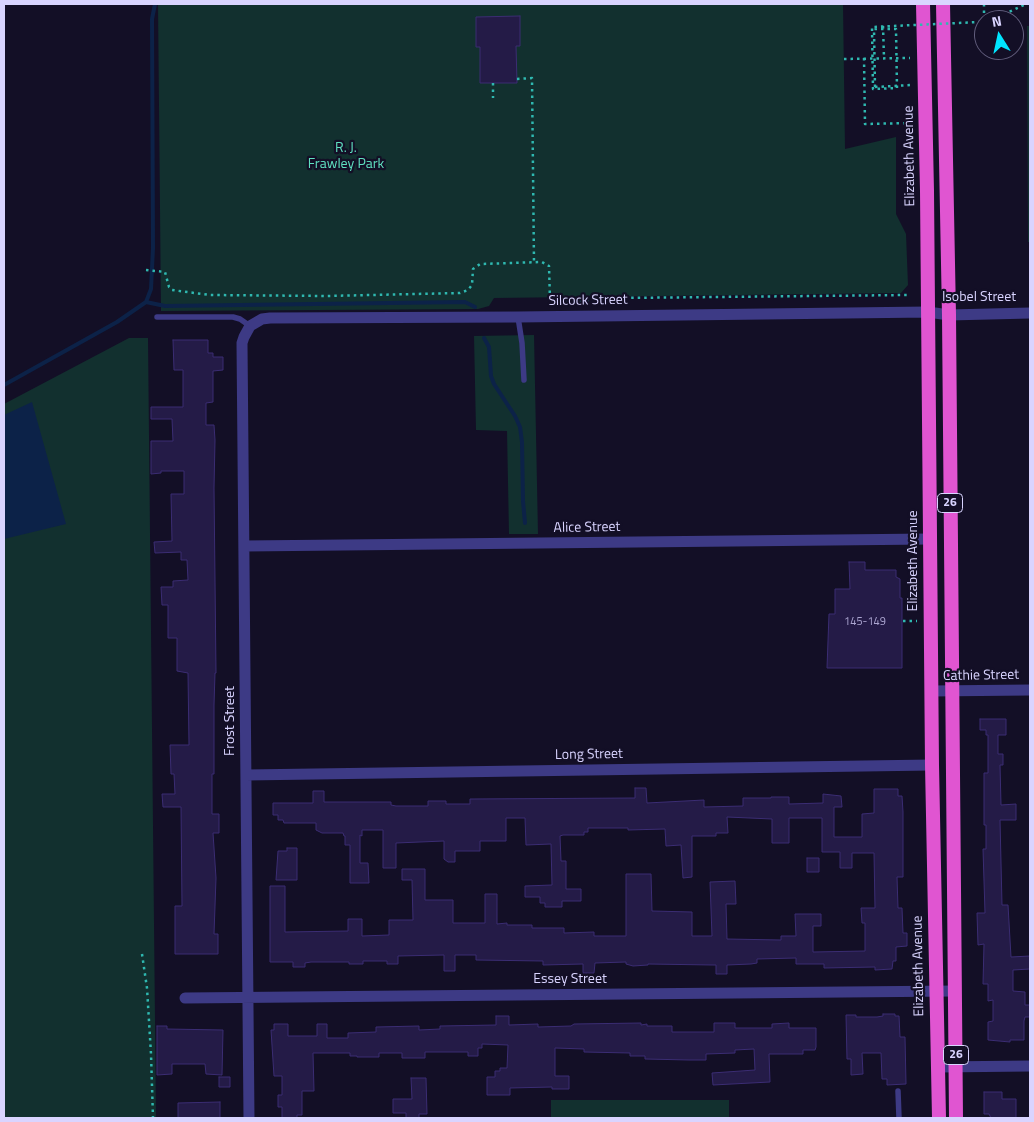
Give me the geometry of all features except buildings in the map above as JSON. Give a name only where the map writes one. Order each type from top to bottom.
[{"type":"highway","name":"Elizabeth Avenue","points":[[923,4],[938,1118]]},
{"type":"highway","name":"26","points":[[943,4],[949,314],[956,1118]]},
{"type":"street","name":"Isobel Street","points":[[928,312],[949,314],[1030,313]]},
{"type":"street","name":"Silcock Street","points":[[250,326],[262,319],[270,318],[928,312]]},
{"type":"street","name":"Frost Street","points":[[250,326],[242,342],[250,1118]]},
{"type":"street","name":"Alice Street","points":[[245,546],[930,539]]},
{"type":"street","name":"Cathie Street","points":[[931,691],[1030,690]]},
{"type":"street","name":"Long Street","points":[[246,775],[932,765]]},
{"type":"street","name":"Essey Street","points":[[185,998],[955,991]]},
{"type":"street","points":[[938,1067],[1030,1066]]},
{"type":"lane","points":[[157,317],[217,316],[240,319],[250,326]]},
{"type":"lane","points":[[518,317],[522,342],[524,380]]},
{"type":"lane","points":[[898,1091],[899,1118]]},
{"type":"path","points":[[1013,10],[1026,4]]},
{"type":"path","points":[[911,85],[875,87],[874,29],[896,29],[897,88],[873,89],[872,26],[974,22]]},
{"type":"path","points":[[883,26],[884,58]]},
{"type":"path","points":[[864,58],[865,124],[912,123]]},
{"type":"path","points":[[844,59],[910,58]]},
{"type":"path","points":[[517,79],[532,78],[534,262]]},
{"type":"path","points":[[493,83],[493,98]]},
{"type":"path","points":[[148,270],[163,270],[166,273],[169,287],[172,290],[210,295],[450,294],[468,290],[472,285],[474,269],[480,264],[545,262],[549,266],[550,300],[607,302],[619,298],[910,296]]},
{"type":"path","points":[[903,621],[917,621]]},
{"type":"path","points":[[142,954],[147,988],[153,1118]]},
{"type":"green space","name":"R. J. Frawley Park","points":[[158,4],[843,4],[845,149],[896,137],[896,214],[906,234],[908,285],[901,293],[494,298],[489,306],[478,309],[161,311]]},
{"type":"green space","points":[[1027,26],[1030,26],[1030,242],[1028,242]]},
{"type":"green space","points":[[534,335],[538,534],[509,534],[507,431],[476,430],[474,336]]},
{"type":"green space","points":[[129,338],[148,338],[156,1118],[4,1118],[4,404]]},
{"type":"green space","points":[[551,1100],[729,1100],[729,1118],[551,1118]]},
{"type":"water","points":[[32,402],[66,524],[4,539],[4,415]]},
{"type":"waterway","points":[[4,385],[117,322],[146,302],[151,289],[153,248],[152,19],[155,4]]},
{"type":"waterway","points":[[146,302],[165,306],[465,302],[475,307]]},
{"type":"waterway","points":[[484,338],[489,347],[491,376],[494,384],[520,427],[525,523]]}]
